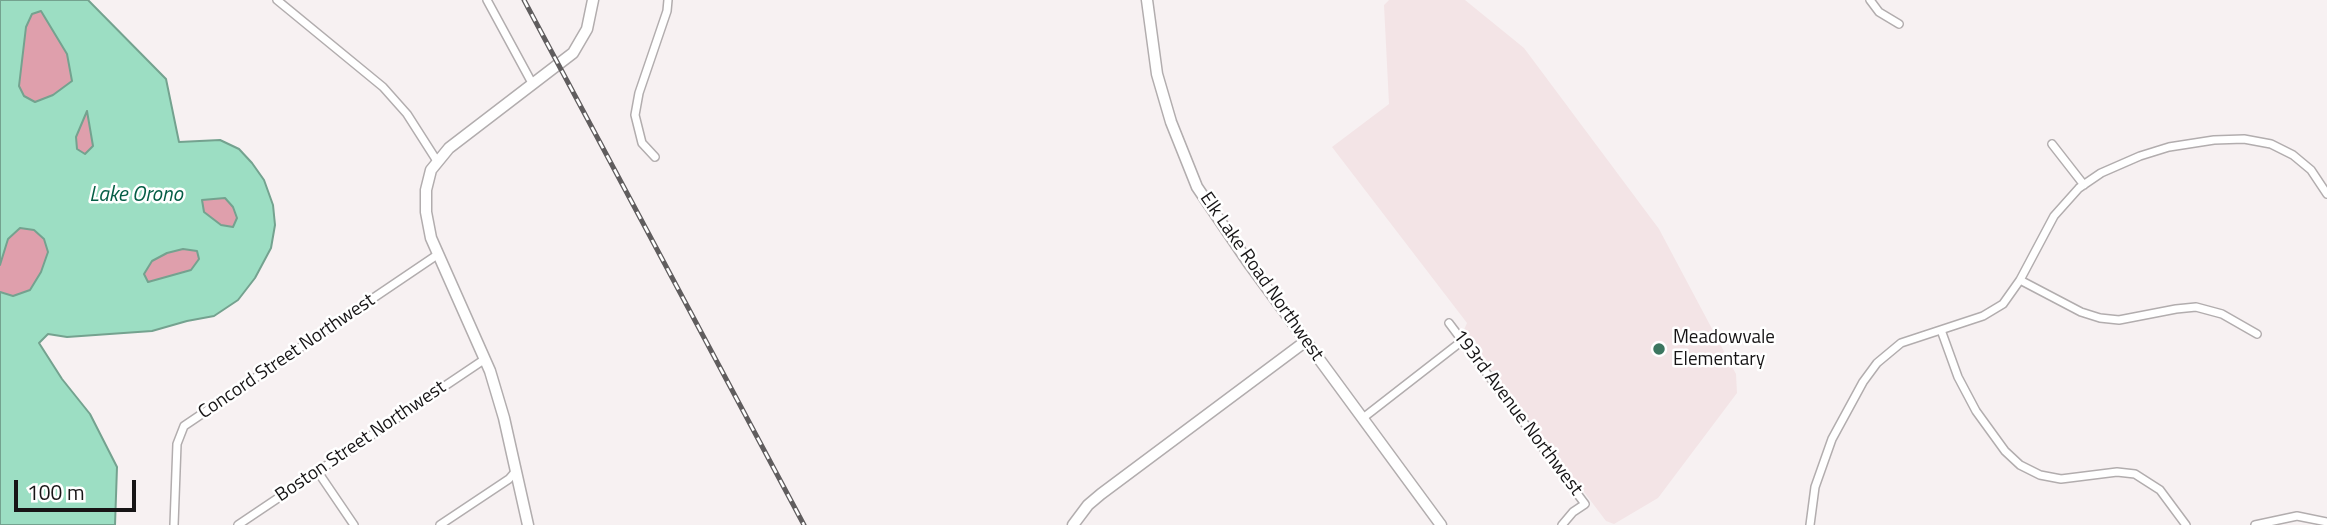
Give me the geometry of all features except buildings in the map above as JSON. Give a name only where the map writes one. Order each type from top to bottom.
[{"type":"street","points":[[277,0],[383,87],[407,114],[437,161]]},
{"type":"street","points":[[487,0],[532,83]]},
{"type":"street","points":[[528,525],[504,418],[485,359],[431,238],[426,212],[428,179],[437,161],[449,148],[563,61],[578,46],[587,29],[593,0]]},
{"type":"street","points":[[655,157],[642,143],[635,115],[639,93],[667,11],[668,0]]},
{"type":"street","name":"Elk Lake Road Northwest","points":[[1147,0],[1157,74],[1171,122],[1197,187],[1250,265],[1441,525]]},
{"type":"street","points":[[1870,0],[1879,12],[1899,24]]},
{"type":"street","points":[[1810,525],[1815,488],[1822,463],[1838,427],[1869,372],[1901,343],[1994,311],[2011,296],[2054,216],[2084,185],[2114,167],[2169,147],[2214,140],[2244,139],[2271,144],[2293,155],[2311,170],[2327,194]]},
{"type":"street","points":[[2052,144],[2084,185]]},
{"type":"street","name":"Concord Street Northwest","points":[[174,525],[177,444],[184,426],[437,255]]},
{"type":"street","points":[[2020,280],[2081,312],[2100,318],[2119,320],[2176,309],[2205,308],[2222,314],[2257,334]]},
{"type":"street","name":"193rd Avenue Northwest","points":[[1449,323],[1585,504],[1562,525]]},
{"type":"street","points":[[1941,330],[1958,377],[1976,411],[2005,451],[2020,465],[2040,475],[2062,479],[2117,472],[2135,474],[2161,489],[2186,525]]},
{"type":"street","points":[[1073,525],[1088,505],[1101,494],[1306,341]]},
{"type":"street","points":[[1363,418],[1462,341]]},
{"type":"street","name":"Boston Street Northwest","points":[[238,525],[485,359]]},
{"type":"street","points":[[318,472],[354,525]]},
{"type":"street","points":[[440,525],[509,479],[515,472]]},
{"type":"street","points":[[2255,525],[2297,516],[2327,522]]},
{"type":"shaded area","points":[[1389,0],[1465,0],[1524,48],[1659,229],[1736,374],[1737,393],[1658,498],[1614,524],[1606,521],[1463,332],[1467,323],[1332,147],[1389,104],[1384,5]]},
{"type":"shaded area","points":[[41,11],[67,54],[72,82],[53,95],[35,102],[24,96],[19,86],[26,27],[32,14]]},
{"type":"shaded area","points":[[87,110],[93,147],[85,154],[77,150],[76,137]]},
{"type":"shaded area","points":[[225,198],[233,207],[237,218],[233,227],[221,225],[204,212],[202,200]]},
{"type":"shaded area","points":[[20,228],[33,230],[44,239],[48,252],[41,272],[30,290],[13,296],[0,292],[0,265],[8,239]]},
{"type":"shaded area","points":[[183,249],[197,251],[199,259],[191,270],[148,283],[144,274],[152,261]]},
{"type":"water","name":"Lake Orono","points":[[0,0],[88,0],[166,79],[179,142],[220,140],[239,149],[252,163],[264,180],[273,205],[275,225],[271,248],[255,278],[238,300],[214,316],[152,331],[67,337],[48,334],[39,343],[62,379],[90,414],[117,467],[115,525],[0,525],[0,292],[13,296],[30,290],[41,272],[48,252],[44,239],[34,230],[20,228],[8,239],[0,265]],"holes":[[[41,11],[67,54],[72,81],[53,95],[35,102],[24,96],[19,86],[26,27],[32,14]],[[87,111],[93,146],[85,154],[77,149],[76,137]],[[225,198],[233,207],[237,218],[233,227],[221,225],[204,212],[202,200]],[[183,249],[197,251],[199,259],[191,270],[148,282],[144,274],[152,261]]]},
{"type":"railway","points":[[524,0],[804,525]]},
{"type":"place","name":"Meadowvale Elementary","points":[[1659,349]]}]
